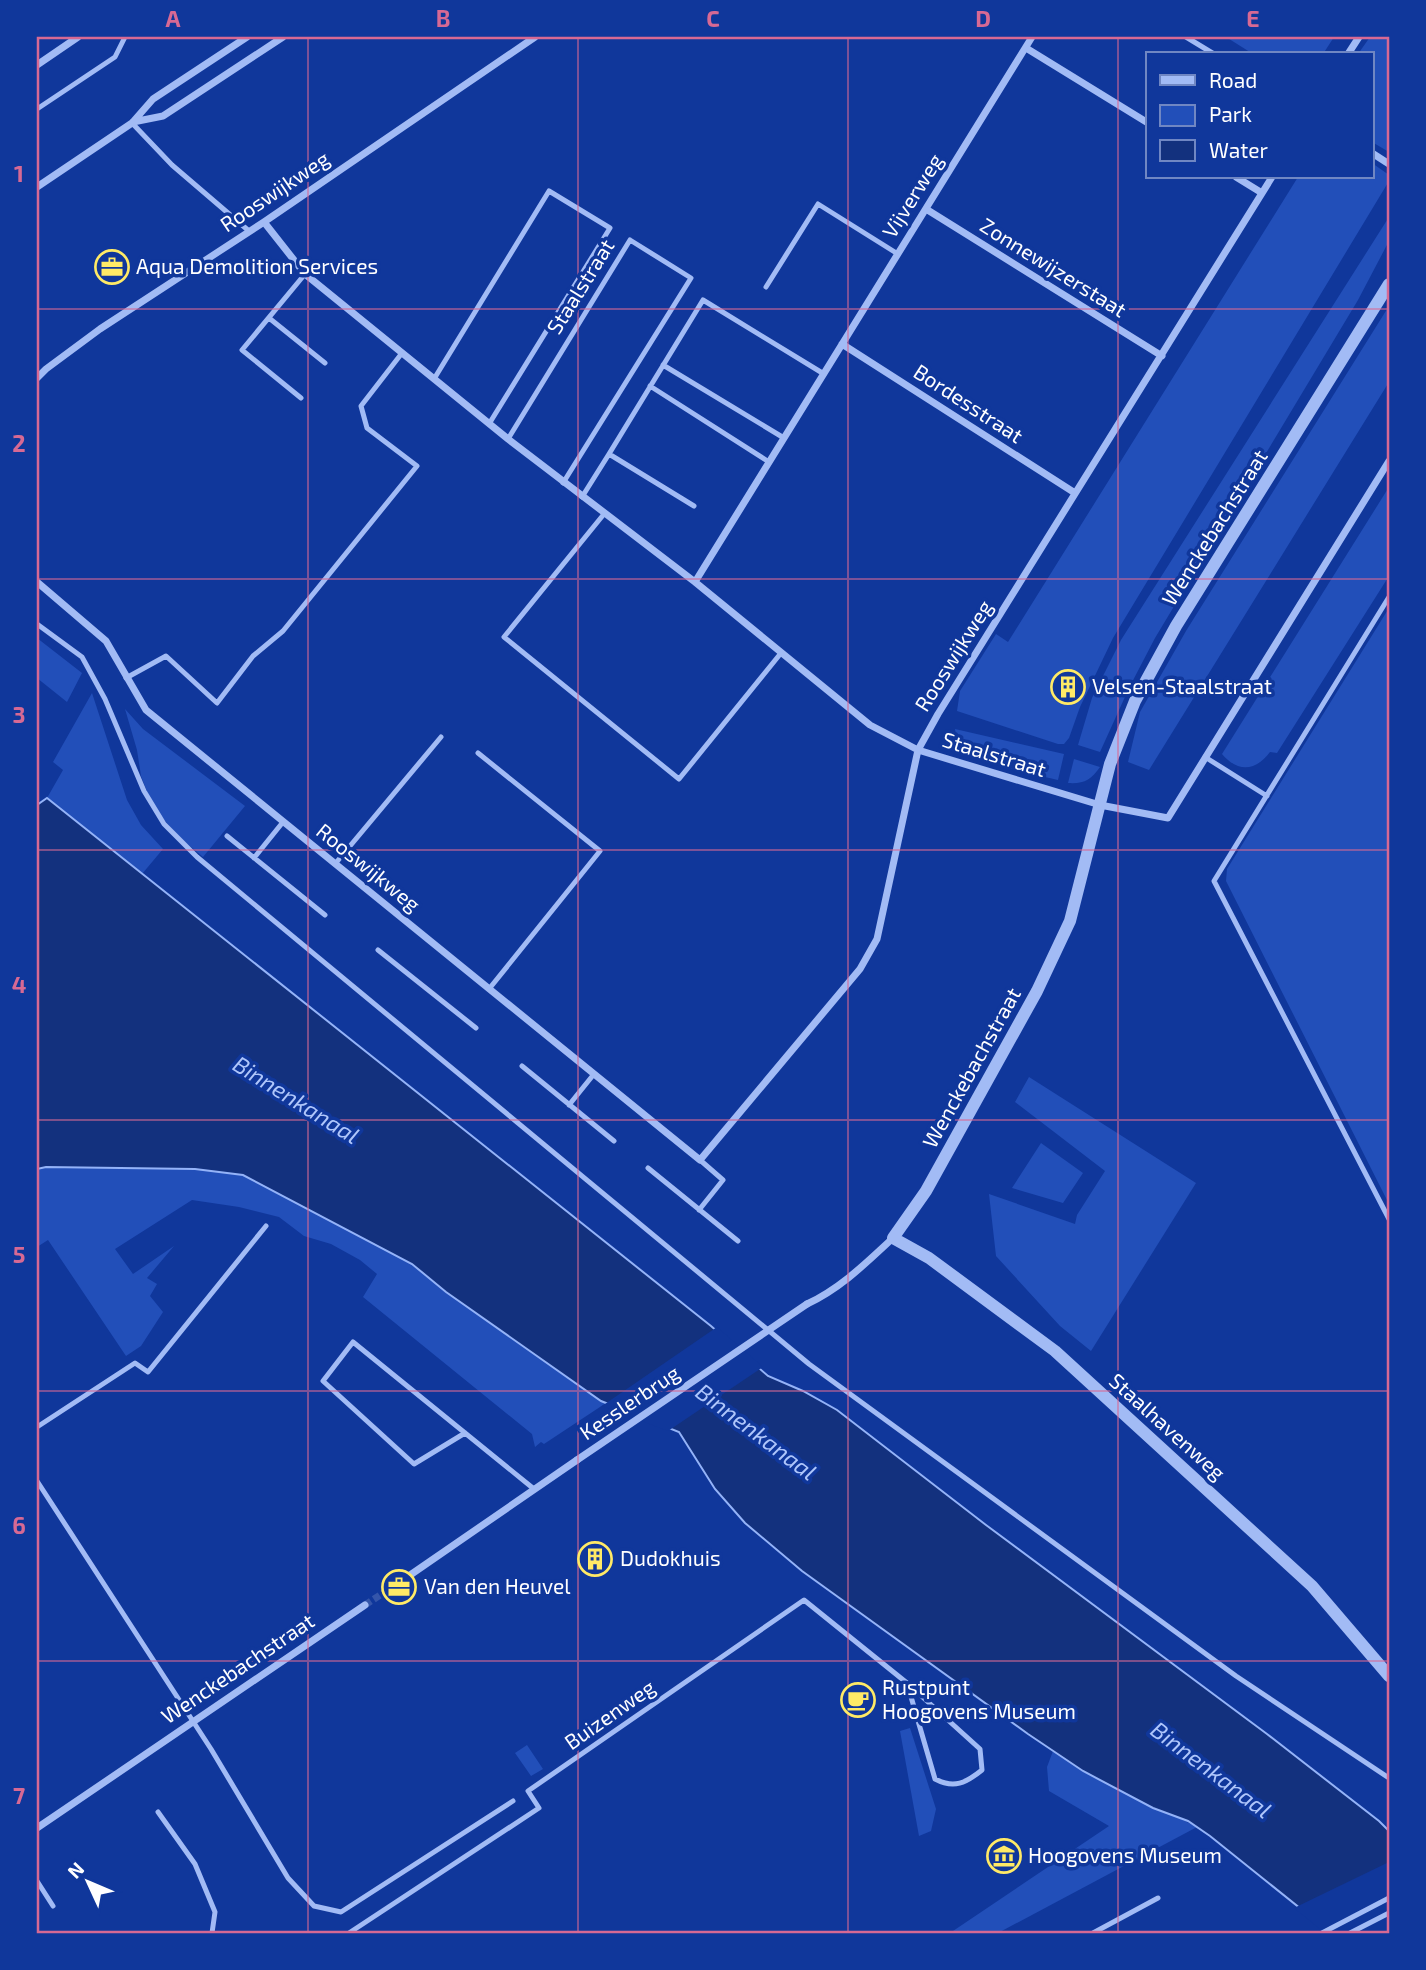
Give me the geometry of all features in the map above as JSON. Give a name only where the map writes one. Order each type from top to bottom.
[{"type":"street","points":[[37,65],[78,37]]},
{"type":"street","points":[[37,187],[132,122],[153,99],[247,37]]},
{"type":"street","points":[[132,122],[163,116],[283,37]]},
{"type":"street","name":"Rooswijkweg","points":[[37,378],[100,329],[264,222],[535,37]]},
{"type":"street","name":"Vijverweg","points":[[695,582],[1032,37]]},
{"type":"street","points":[[1349,52],[1359,37]]},
{"type":"street","points":[[1026,48],[1146,122]]},
{"type":"street","points":[[1374,154],[1389,164]]},
{"type":"street","points":[[1238,178],[1262,193]]},
{"type":"street","name":"Rooswijkweg","points":[[37,582],[106,641],[146,710],[700,1160],[860,969],[877,939],[918,750],[945,702],[1271,178]]},
{"type":"street","name":"Zonnewijzerstaat","points":[[926,209],[1162,356]]},
{"type":"street","name":"Staalstraat","points":[[264,222],[305,274],[489,424],[695,582],[870,726],[918,750],[1100,805]]},
{"type":"street","name":"Wenckebachstraat","points":[[807,1304],[830,1293],[862,1268],[893,1238],[926,1191],[1037,991],[1070,921],[1110,764],[1135,701],[1176,626],[1389,284]]},
{"type":"street","name":"Bordesstraat","points":[[842,344],[1075,494]]},
{"type":"street","points":[[1100,805],[1168,818],[1389,461]]},
{"type":"street","name":"Staalhavenweg","points":[[893,1238],[929,1258],[1055,1351],[1312,1586],[1389,1675]]},
{"type":"street","name":"Kesslerbrug","points":[[534,1489],[807,1304]]},
{"type":"street","points":[[400,1582],[534,1489]]},
{"type":"street","name":"Wenckebachstraat","points":[[37,1828],[365,1605]]},
{"type":"lane","points":[[37,109],[115,57],[127,37]]},
{"type":"lane","points":[[1186,37],[1211,52]]},
{"type":"lane","points":[[132,122],[172,165],[249,231]]},
{"type":"lane","name":"Staalstraat","points":[[434,379],[549,191],[610,228],[489,424]]},
{"type":"lane","points":[[766,287],[818,204],[898,254]]},
{"type":"lane","name":"Staalstraat","points":[[508,439],[631,240],[691,278],[564,483]]},
{"type":"lane","points":[[301,398],[242,350],[305,274]]},
{"type":"lane","points":[[582,497],[703,300],[824,374]]},
{"type":"lane","points":[[269,318],[325,363]]},
{"type":"lane","points":[[126,678],[166,656],[217,703],[253,656],[283,631],[417,466],[367,428],[361,406],[402,354]]},
{"type":"lane","points":[[663,365],[784,438]]},
{"type":"lane","points":[[650,386],[769,462]]},
{"type":"lane","points":[[609,454],[694,506]]},
{"type":"lane","points":[[604,514],[504,637],[679,779],[780,653]]},
{"type":"lane","points":[[1389,597],[1214,881],[1389,1219]]},
{"type":"lane","points":[[37,624],[82,657],[105,699],[144,791],[164,824],[197,857],[809,1364],[1236,1676],[1389,1777]]},
{"type":"lane","points":[[335,864],[441,737]]},
{"type":"lane","points":[[478,753],[600,851],[489,989]]},
{"type":"lane","points":[[1205,757],[1266,796]]},
{"type":"lane","points":[[254,858],[283,822]]},
{"type":"lane","points":[[227,836],[325,915]]},
{"type":"lane","points":[[378,950],[477,1028]]},
{"type":"lane","points":[[522,1066],[614,1141]]},
{"type":"lane","points":[[569,1105],[594,1074]]},
{"type":"lane","name":"Rooswijkweg","points":[[699,1210],[723,1180],[700,1160]]},
{"type":"lane","points":[[648,1168],[738,1241]]},
{"type":"lane","points":[[37,1427],[135,1363],[148,1372],[266,1226]]},
{"type":"lane","points":[[465,1433],[414,1464],[323,1381],[353,1342],[534,1489]]},
{"type":"lane","points":[[37,1481],[211,1749],[288,1878],[314,1906],[341,1912],[513,1801]]},
{"type":"lane","name":"Buizenweg","points":[[349,1933],[539,1808],[528,1791],[804,1600],[907,1683],[980,1749],[982,1770],[967,1782],[951,1786],[935,1779],[907,1683]]},
{"type":"lane","points":[[158,1812],[195,1864],[215,1912],[212,1933]]},
{"type":"lane","points":[[37,1881],[53,1906]]},
{"type":"lane","points":[[1093,1933],[1158,1898]]},
{"type":"lane","points":[[1322,1933],[1389,1898]]},
{"type":"lane","points":[[1350,1933],[1389,1913]]},
{"type":"green space","points":[[1226,37],[1334,37],[1324,52],[1250,52]]},
{"type":"green space","points":[[1370,37],[1389,37],[1389,152],[1374,143],[1374,52],[1359,52]]},
{"type":"green space","points":[[1374,164],[1389,175],[1389,181],[1113,638],[1064,744],[957,711],[960,691],[996,634],[1008,642],[1297,178],[1374,178]]},
{"type":"green space","points":[[1389,217],[1389,241],[1358,300],[1155,638],[1100,752],[1078,745],[1092,698],[1121,640]]},
{"type":"green space","points":[[1389,306],[1389,382],[1149,770],[1128,762],[1140,712],[1186,631]]},
{"type":"green space","points":[[1389,487],[1389,576],[1277,753],[1270,752],[1253,766],[1241,767],[1234,764],[1222,754]]},
{"type":"green space","points":[[1389,608],[1389,1204],[1226,881],[1227,869]]},
{"type":"green space","points":[[37,638],[82,673],[67,702],[37,678]]},
{"type":"green space","points":[[92,693],[127,800],[141,825],[163,849],[142,874],[47,798],[63,770],[53,762]]},
{"type":"green space","points":[[125,709],[143,729],[245,806],[203,857],[179,837],[153,807],[141,776],[137,750]]},
{"type":"green space","points":[[955,729],[1064,754],[1058,780],[974,757],[958,746]]},
{"type":"green space","points":[[1074,759],[1100,767],[1087,780],[1068,783]]},
{"type":"green space","points":[[1029,1077],[1196,1183],[1091,1351],[1060,1326],[996,1256],[989,1194],[1075,1224],[1077,1215],[1105,1171],[1015,1102]]},
{"type":"green space","points":[[1041,1143],[1083,1173],[1063,1203],[1012,1188]]},
{"type":"green space","points":[[37,1169],[195,1169],[243,1175],[412,1264],[446,1292],[606,1403],[544,1444],[541,1442],[535,1447],[532,1434],[363,1297],[377,1274],[360,1260],[331,1244],[304,1236],[279,1217],[239,1207],[192,1200],[115,1249],[133,1274],[174,1246],[147,1278],[157,1284],[150,1296],[163,1312],[141,1346],[126,1356],[48,1240],[37,1247]]},
{"type":"green space","points":[[910,1728],[936,1809],[931,1831],[919,1836],[900,1731]]},
{"type":"green space","points":[[527,1745],[543,1769],[531,1776],[515,1753]]},
{"type":"green space","points":[[1053,1751],[1083,1771],[1197,1827],[998,1933],[950,1933],[1109,1826],[1049,1791],[1047,1767]]},
{"type":"water","name":"Binnenkanaal","points":[[47,798],[711,1326],[768,1376],[837,1410],[1379,1821],[1389,1831],[1389,1933],[1331,1933],[1188,1821],[1153,1808],[1083,1771],[1028,1734],[802,1571],[745,1523],[715,1489],[679,1432],[601,1401],[446,1292],[412,1264],[243,1175],[195,1169],[37,1169],[37,805]]},
{"type":"pier","points":[[717,1327],[763,1367],[668,1431],[602,1406]]},
{"type":"pier","points":[[1389,1862],[1389,1933],[1325,1933],[1294,1908]]},
{"type":"tunnel","points":[[365,1605],[400,1582]]},
{"type":"place","name":"Aqua Demolition Services","points":[[112,267]]},
{"type":"place","name":"Velsen-Staalstraat","points":[[1068,687]]},
{"type":"place","name":"Dudokhuis","points":[[595,1559]]},
{"type":"place","name":"Van den Heuvel","points":[[399,1587]]},
{"type":"place","name":"Rustpunt Hoogovens Museum","points":[[858,1700]]},
{"type":"place","name":"Hoogovens Museum","points":[[1004,1856]]}]
